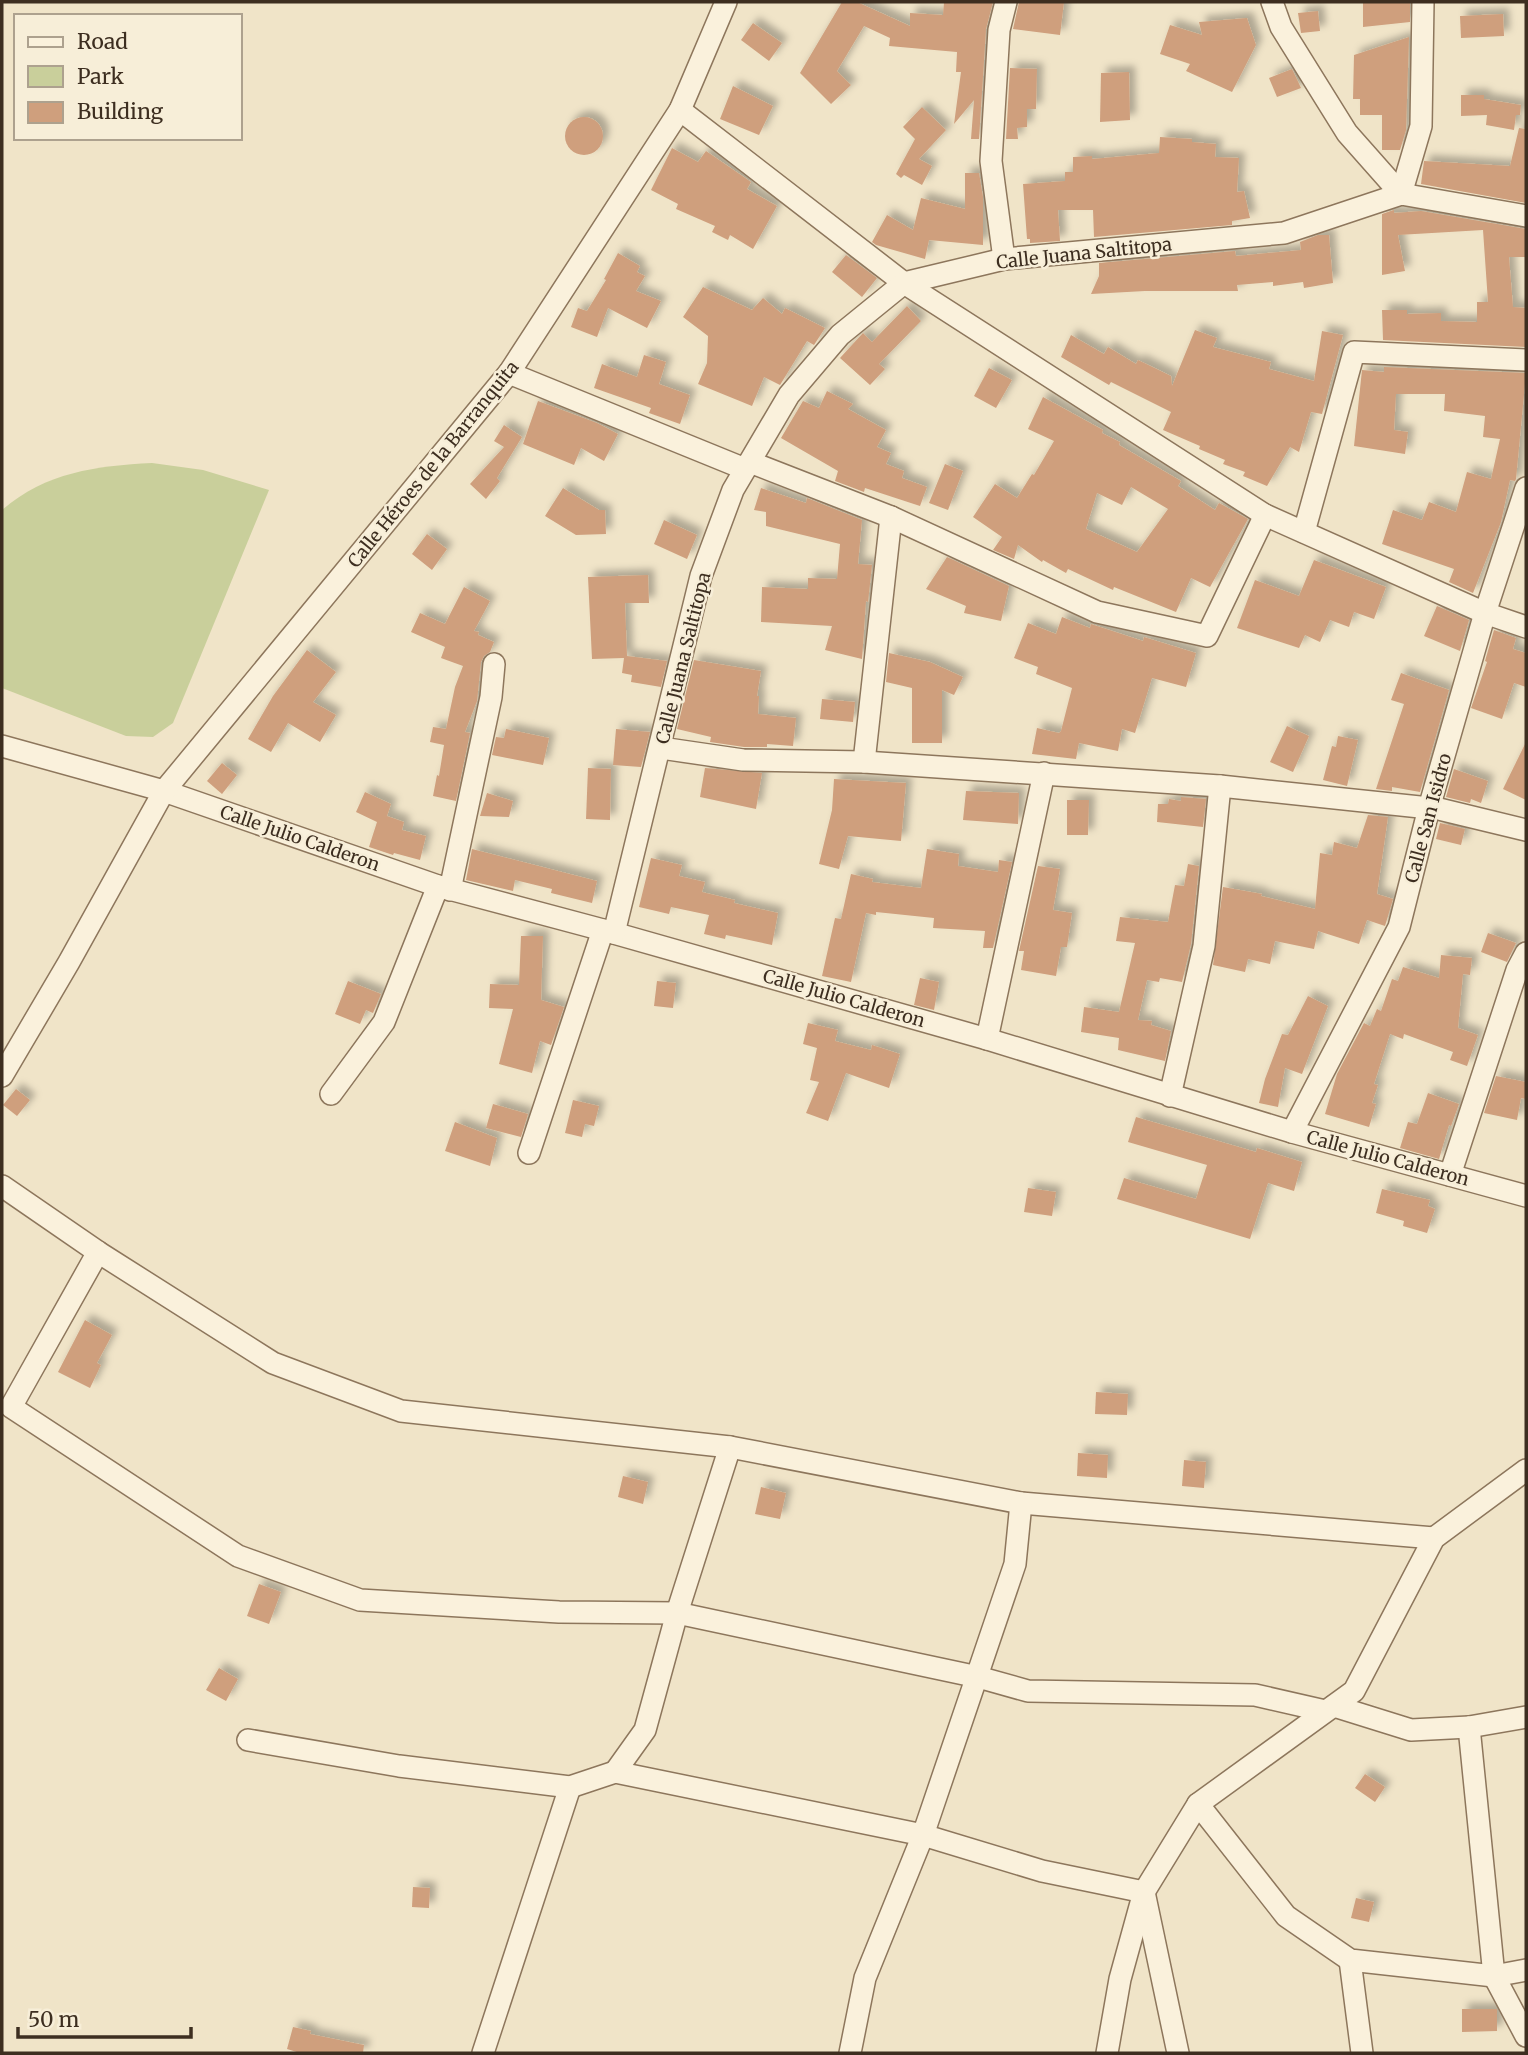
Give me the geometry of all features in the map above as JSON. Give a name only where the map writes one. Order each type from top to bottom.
[{"type":"street","name":"Calle Héroes de la Barranquita","points":[[2,1076],[164,792],[509,373],[680,110],[726,2]]},
{"type":"street","points":[[1004,259],[991,162],[999,30],[1006,2]]},
{"type":"street","points":[[1272,2],[1281,27],[1347,133],[1401,194]]},
{"type":"street","points":[[1401,194],[1421,126],[1423,2]]},
{"type":"street","points":[[680,110],[904,283],[1265,514],[1485,613],[1526,627]]},
{"type":"street","name":"Calle Juana Saltitopa","points":[[529,1153],[608,931],[661,748],[701,576],[733,490],[789,395],[840,335],[904,283],[1004,259],[1284,233],[1401,194],[1526,216]]},
{"type":"street","points":[[1304,532],[1354,352],[1526,360]]},
{"type":"street","points":[[509,373],[748,466],[891,517],[1097,612],[1207,636],[1265,514]]},
{"type":"street","name":"Calle San Isidro","points":[[1292,1132],[1399,927],[1429,808],[1485,613],[1526,488]]},
{"type":"street","points":[[864,762],[891,517]]},
{"type":"street","points":[[331,1094],[384,1022],[444,888],[491,697],[494,664]]},
{"type":"street","name":"Calle Julio Calderon","points":[[2,746],[164,792],[444,888],[608,931],[987,1039],[1292,1132],[1526,1196]]},
{"type":"street","points":[[661,748],[743,760],[864,762],[1220,786],[1429,808],[1526,830]]},
{"type":"street","points":[[987,1039],[1044,773]]},
{"type":"street","points":[[1170,1096],[1204,946],[1220,786]]},
{"type":"street","points":[[1450,1175],[1517,970],[1526,953]]},
{"type":"street","points":[[2,1186],[98,1252],[273,1363],[401,1411],[730,1447],[1021,1503],[1434,1538]]},
{"type":"street","points":[[98,1252],[11,1407],[238,1556],[360,1600],[559,1612],[677,1613],[978,1677],[1028,1691],[1255,1695],[1329,1709],[1410,1730],[1469,1727],[1526,1717]]},
{"type":"street","points":[[615,1772],[645,1730],[677,1613],[730,1447]]},
{"type":"street","points":[[1107,2053],[1120,1979],[1144,1892],[1198,1804],[1354,1691],[1434,1538],[1526,1469]]},
{"type":"street","points":[[850,2053],[865,1978],[923,1835],[1015,1564],[1021,1503]]},
{"type":"street","points":[[1469,1727],[1494,1976],[1526,2036]]},
{"type":"street","points":[[248,1740],[399,1766],[570,1787],[615,1772],[923,1835],[1042,1871],[1144,1892]]},
{"type":"street","points":[[483,2053],[570,1787]]},
{"type":"street","points":[[1198,1804],[1286,1916],[1350,1959],[1494,1976],[1526,1970]]},
{"type":"street","points":[[1144,1892],[1178,2053]]},
{"type":"street","points":[[1350,1959],[1362,2053]]},
{"type":"green space","points":[[152,463],[203,470],[269,490],[173,723],[153,737],[126,736],[2,688],[2,510],[36,487],[72,473],[111,466]]},
{"type":"building","points":[[842,2],[857,2],[910,26],[910,13],[943,15],[944,2],[993,2],[986,29],[979,139],[971,139],[974,100],[954,124],[961,72],[956,72],[957,52],[889,46],[890,38],[864,26],[837,71],[851,85],[831,104],[800,73]]},
{"type":"building","points":[[1019,2],[1064,2],[1060,35],[1013,29]]},
{"type":"building","points":[[1363,2],[1410,2],[1410,22],[1363,27]]},
{"type":"building","points":[[1318,11],[1320,31],[1301,33],[1298,13]]},
{"type":"building","points":[[1503,14],[1504,36],[1461,38],[1460,16]]},
{"type":"building","points":[[1247,18],[1256,45],[1232,92],[1186,71],[1190,64],[1160,54],[1170,25],[1202,35],[1199,22]]},
{"type":"building","points":[[753,23],[782,43],[769,61],[741,40]]},
{"type":"building","points":[[1409,37],[1406,130],[1400,150],[1382,150],[1382,115],[1360,115],[1360,99],[1353,99],[1354,55]]},
{"type":"building","points":[[1010,68],[1037,69],[1036,109],[1027,109],[1027,127],[1017,128],[1018,139],[1006,139]]},
{"type":"building","points":[[1292,69],[1301,88],[1277,97],[1269,78]]},
{"type":"building","points":[[1129,72],[1130,120],[1100,122],[1101,73]]},
{"type":"building","points":[[733,86],[773,106],[759,135],[720,119]]},
{"type":"building","points":[[1461,95],[1484,95],[1484,99],[1521,105],[1520,115],[1516,115],[1514,130],[1486,125],[1487,115],[1461,116]]},
{"type":"building","points":[[922,107],[946,130],[919,159],[932,166],[922,185],[904,175],[901,178],[896,174],[915,139],[903,127]]},
{"type":"building","points":[[584,117],[597,123],[603,136],[597,149],[584,155],[571,149],[565,136],[571,123]]},
{"type":"building","points":[[1519,128],[1526,129],[1526,203],[1421,184],[1424,161],[1510,166]]},
{"type":"building","points":[[1160,137],[1216,144],[1215,157],[1239,158],[1237,192],[1244,191],[1250,218],[1232,221],[1232,225],[1094,237],[1093,210],[1058,210],[1060,241],[1030,243],[1030,239],[1027,239],[1023,184],[1065,181],[1065,172],[1073,172],[1073,157],[1092,156],[1092,159],[1159,153]]},
{"type":"building","points":[[672,148],[698,162],[706,151],[751,182],[747,189],[777,206],[753,249],[730,235],[728,240],[712,232],[715,226],[676,209],[678,204],[651,190]]},
{"type":"building","points":[[965,173],[979,173],[983,197],[983,245],[929,240],[925,259],[872,242],[887,215],[913,230],[921,198],[965,209]]},
{"type":"building","points":[[1394,210],[1394,213],[1421,211],[1526,229],[1526,257],[1509,257],[1513,307],[1526,308],[1526,347],[1383,340],[1382,310],[1407,310],[1407,314],[1441,313],[1441,321],[1477,322],[1477,302],[1488,302],[1483,230],[1398,235],[1405,271],[1382,275],[1382,214]]},
{"type":"building","points":[[1318,235],[1329,235],[1333,283],[1304,288],[1303,282],[1273,286],[1273,282],[1237,285],[1238,291],[1091,294],[1099,276],[1099,263],[1235,251],[1236,256],[1301,250],[1300,242]]},
{"type":"building","points":[[618,253],[640,266],[637,272],[645,276],[636,291],[661,301],[647,328],[608,308],[597,337],[571,327],[578,308],[587,311],[606,280],[604,279]]},
{"type":"building","points":[[846,255],[877,278],[862,297],[832,272]]},
{"type":"building","points":[[703,287],[752,310],[763,298],[782,314],[785,308],[825,328],[814,345],[807,341],[780,385],[764,377],[752,406],[698,384],[707,363],[708,336],[683,317]]},
{"type":"building","points":[[907,306],[921,321],[879,364],[885,369],[870,385],[840,358],[863,333],[872,342]]},
{"type":"building","points":[[1195,330],[1217,338],[1213,347],[1271,362],[1269,369],[1314,381],[1322,331],[1343,335],[1322,414],[1311,412],[1299,452],[1290,447],[1267,486],[1243,476],[1245,472],[1223,464],[1225,460],[1199,449],[1200,446],[1163,430],[1171,412],[1111,382],[1109,385],[1061,357],[1071,335],[1104,354],[1108,347],[1136,364],[1138,360],[1171,376],[1172,386]]},
{"type":"building","points":[[644,355],[666,362],[659,384],[690,395],[680,424],[649,413],[651,408],[594,388],[602,364],[637,377]]},
{"type":"building","points":[[1384,367],[1526,373],[1516,479],[1510,480],[1501,522],[1473,593],[1449,582],[1454,569],[1382,544],[1393,510],[1422,520],[1429,502],[1456,512],[1467,472],[1491,479],[1500,439],[1483,437],[1485,416],[1444,411],[1445,394],[1396,394],[1394,430],[1408,432],[1405,454],[1354,446],[1362,370],[1384,372]]},
{"type":"building","points":[[989,368],[1012,380],[996,408],[974,396]]},
{"type":"building","points":[[827,391],[853,404],[848,409],[886,430],[877,447],[891,453],[886,464],[904,471],[902,478],[927,487],[920,506],[865,488],[864,492],[835,481],[838,471],[781,438],[803,401],[819,408]]},
{"type":"building","points":[[1043,397],[1103,430],[1102,433],[1120,442],[1119,445],[1181,481],[1178,486],[1215,510],[1219,503],[1248,519],[1210,587],[1191,578],[1176,612],[1114,587],[1113,590],[1068,569],[1066,573],[1043,560],[1042,562],[1018,545],[1014,559],[993,550],[1002,537],[973,517],[995,484],[1017,498],[1032,474],[1034,475],[1054,441],[1028,429]],"holes":[[[1131,487],[1168,509],[1137,552],[1086,529],[1097,493],[1122,505]]]},
{"type":"building","points":[[538,401],[597,423],[618,434],[604,461],[581,448],[574,465],[523,444]]},
{"type":"building","points":[[504,425],[522,437],[497,478],[500,481],[486,499],[470,484],[504,447],[494,441]]},
{"type":"building","points":[[945,464],[963,471],[948,510],[929,503]]},
{"type":"building","points":[[563,488],[599,510],[605,510],[606,534],[576,535],[545,516]]},
{"type":"building","points":[[761,488],[806,503],[807,498],[862,520],[858,564],[872,565],[868,602],[866,601],[862,659],[825,650],[832,626],[761,622],[762,587],[808,589],[808,578],[837,579],[840,544],[766,526],[766,512],[754,510]]},
{"type":"building","points":[[664,520],[697,535],[687,559],[654,544]]},
{"type":"building","points":[[427,534],[447,549],[432,570],[412,554]]},
{"type":"building","points":[[947,557],[1009,586],[1001,621],[964,613],[966,606],[926,589]]},
{"type":"building","points":[[1314,560],[1386,587],[1374,619],[1354,612],[1349,627],[1330,620],[1320,642],[1305,635],[1299,648],[1237,628],[1255,580],[1299,596]]},
{"type":"building","points":[[648,575],[649,603],[625,603],[627,656],[667,661],[661,687],[631,682],[632,675],[622,673],[624,658],[592,659],[588,577]]},
{"type":"building","points":[[464,587],[490,601],[474,631],[494,642],[481,662],[477,701],[465,732],[470,733],[456,801],[433,796],[444,745],[430,742],[433,727],[446,729],[455,687],[463,666],[441,658],[445,647],[411,632],[420,613],[445,624]]},
{"type":"building","points":[[1437,606],[1469,620],[1460,651],[1424,636]]},
{"type":"building","points":[[1062,617],[1090,628],[1091,624],[1143,641],[1144,637],[1196,653],[1186,687],[1152,678],[1135,733],[1122,729],[1118,751],[1079,743],[1076,759],[1032,754],[1037,728],[1059,733],[1061,731],[1072,688],[1036,674],[1038,667],[1014,658],[1028,623],[1056,634]]},
{"type":"building","points":[[1494,630],[1516,638],[1513,649],[1526,653],[1526,687],[1514,683],[1502,719],[1471,708],[1487,662],[1485,661]]},
{"type":"building","points":[[307,650],[336,672],[313,702],[336,715],[320,742],[288,723],[271,752],[248,739],[273,696]]},
{"type":"building","points":[[889,653],[930,662],[963,677],[954,695],[942,690],[942,743],[912,743],[912,688],[886,682]]},
{"type":"building","points":[[694,660],[761,671],[757,696],[758,714],[796,718],[793,746],[767,744],[767,747],[744,747],[710,742],[711,737],[677,729]]},
{"type":"building","points":[[1401,673],[1449,690],[1420,792],[1392,787],[1392,791],[1376,789],[1404,704],[1391,700]]},
{"type":"building","points":[[822,699],[855,702],[853,722],[820,719]]},
{"type":"building","points":[[1287,726],[1309,736],[1293,772],[1270,762]]},
{"type":"building","points":[[506,729],[549,738],[543,765],[492,755],[496,737],[504,738]]},
{"type":"building","points":[[616,729],[650,732],[641,767],[613,765]]},
{"type":"building","points":[[1338,736],[1358,740],[1347,786],[1323,780],[1332,746],[1336,747]]},
{"type":"building","points":[[1526,742],[1526,800],[1503,789]]},
{"type":"building","points":[[222,763],[237,775],[222,794],[207,781]]},
{"type":"building","points":[[588,768],[611,769],[610,820],[586,819]]},
{"type":"building","points":[[705,768],[762,773],[756,809],[700,797]]},
{"type":"building","points":[[1454,769],[1488,781],[1481,803],[1471,799],[1470,803],[1446,797]]},
{"type":"building","points":[[834,779],[906,783],[901,841],[848,836],[839,869],[819,864],[832,810]]},
{"type":"building","points":[[966,791],[1019,793],[1018,824],[963,820]]},
{"type":"building","points":[[365,792],[391,804],[387,816],[404,822],[402,830],[426,836],[420,860],[369,847],[377,822],[356,812]]},
{"type":"building","points":[[487,793],[513,801],[509,817],[480,816]]},
{"type":"building","points":[[1181,797],[1206,799],[1203,827],[1157,822],[1158,804],[1168,804],[1169,799],[1181,801]]},
{"type":"building","points":[[1067,800],[1089,800],[1088,835],[1067,835]]},
{"type":"building","points":[[1368,815],[1388,817],[1377,894],[1393,899],[1385,926],[1367,920],[1359,944],[1318,931],[1314,949],[1275,941],[1270,964],[1248,959],[1245,972],[1213,965],[1223,887],[1262,894],[1261,896],[1315,909],[1320,853],[1332,855],[1334,842],[1357,848]]},
{"type":"building","points":[[1440,823],[1465,829],[1461,845],[1436,839]]},
{"type":"building","points":[[472,849],[597,881],[592,903],[551,893],[552,889],[515,880],[513,891],[466,880]]},
{"type":"building","points":[[927,849],[959,854],[958,866],[998,872],[999,860],[1012,862],[993,948],[983,948],[985,931],[933,928],[934,918],[866,913],[851,982],[822,976],[835,918],[841,919],[851,874],[873,879],[872,882],[921,888]]},
{"type":"building","points":[[651,858],[682,865],[679,876],[705,882],[702,892],[778,913],[772,945],[726,935],[725,939],[704,934],[709,915],[671,907],[669,914],[639,907]]},
{"type":"building","points":[[1188,864],[1199,866],[1191,944],[1182,982],[1160,978],[1159,982],[1147,980],[1138,1020],[1152,1021],[1151,1025],[1171,1031],[1165,1061],[1118,1050],[1119,1038],[1081,1032],[1084,1007],[1119,1012],[1135,943],[1116,941],[1120,917],[1168,922],[1175,885],[1184,886]]},
{"type":"building","points":[[1038,866],[1060,869],[1053,910],[1072,913],[1067,947],[1061,947],[1056,976],[1021,970],[1024,951],[1019,951]]},
{"type":"building","points":[[1488,933],[1516,943],[1507,962],[1481,952]]},
{"type":"building","points":[[521,936],[543,936],[541,1000],[564,1007],[551,1045],[540,1041],[532,1073],[499,1064],[513,1009],[489,1008],[490,984],[519,985]]},
{"type":"building","points":[[1441,955],[1472,958],[1470,975],[1463,974],[1458,1028],[1478,1035],[1467,1066],[1450,1060],[1453,1052],[1404,1034],[1403,1039],[1390,1034],[1374,1084],[1378,1085],[1372,1103],[1376,1104],[1369,1127],[1325,1114],[1337,1074],[1364,1023],[1370,1026],[1377,1009],[1381,1011],[1392,979],[1398,981],[1403,967],[1439,978]]},
{"type":"building","points":[[920,978],[939,982],[934,1010],[914,1005]]},
{"type":"building","points":[[348,981],[381,994],[373,1013],[366,1010],[360,1024],[335,1014]]},
{"type":"building","points":[[657,981],[676,983],[673,1008],[654,1006]]},
{"type":"building","points":[[1308,996],[1328,1006],[1302,1074],[1285,1068],[1278,1107],[1259,1103],[1282,1034],[1288,1035]]},
{"type":"building","points":[[808,1023],[838,1030],[835,1041],[871,1050],[872,1045],[900,1054],[889,1088],[846,1073],[828,1121],[806,1113],[819,1082],[810,1080],[817,1048],[803,1044]]},
{"type":"building","points":[[1496,1076],[1526,1082],[1526,1099],[1521,1098],[1517,1120],[1484,1113]]},
{"type":"building","points":[[16,1089],[30,1100],[17,1116],[3,1105]]},
{"type":"building","points":[[1428,1093],[1459,1104],[1451,1126],[1449,1125],[1439,1159],[1400,1148],[1408,1122],[1417,1124]]},
{"type":"building","points":[[573,1100],[599,1106],[594,1126],[585,1124],[582,1137],[565,1133]]},
{"type":"building","points":[[493,1104],[528,1114],[521,1137],[486,1128]]},
{"type":"building","points":[[1136,1117],[1256,1152],[1257,1148],[1302,1162],[1294,1191],[1268,1183],[1250,1239],[1117,1199],[1124,1178],[1196,1199],[1207,1165],[1128,1142]]},
{"type":"building","points":[[455,1122],[497,1138],[490,1166],[445,1151]]},
{"type":"building","points":[[1028,1188],[1056,1192],[1052,1216],[1024,1212]]},
{"type":"building","points":[[1382,1189],[1430,1200],[1428,1206],[1435,1209],[1427,1233],[1403,1226],[1404,1221],[1376,1213]]},
{"type":"building","points":[[85,1320],[112,1335],[97,1363],[101,1365],[90,1388],[58,1372]]},
{"type":"building","points":[[1096,1392],[1128,1394],[1127,1415],[1095,1414]]},
{"type":"building","points":[[1078,1453],[1108,1455],[1107,1478],[1077,1476]]},
{"type":"building","points":[[1184,1460],[1206,1462],[1204,1488],[1182,1486]]},
{"type":"building","points":[[623,1476],[648,1482],[643,1504],[618,1497]]},
{"type":"building","points":[[761,1487],[786,1493],[780,1519],[755,1514]]},
{"type":"building","points":[[259,1584],[281,1592],[269,1624],[247,1616]]},
{"type":"building","points":[[219,1668],[238,1679],[226,1701],[206,1690]]},
{"type":"building","points":[[1365,1774],[1385,1787],[1375,1802],[1355,1788]]},
{"type":"building","points":[[413,1887],[430,1888],[429,1908],[412,1907]]},
{"type":"building","points":[[1356,1898],[1374,1902],[1369,1922],[1351,1918]]},
{"type":"building","points":[[1462,2009],[1497,2009],[1497,2031],[1462,2032]]},
{"type":"building","points":[[293,2027],[311,2031],[310,2034],[364,2045],[363,2053],[300,2053],[287,2049]]}]
